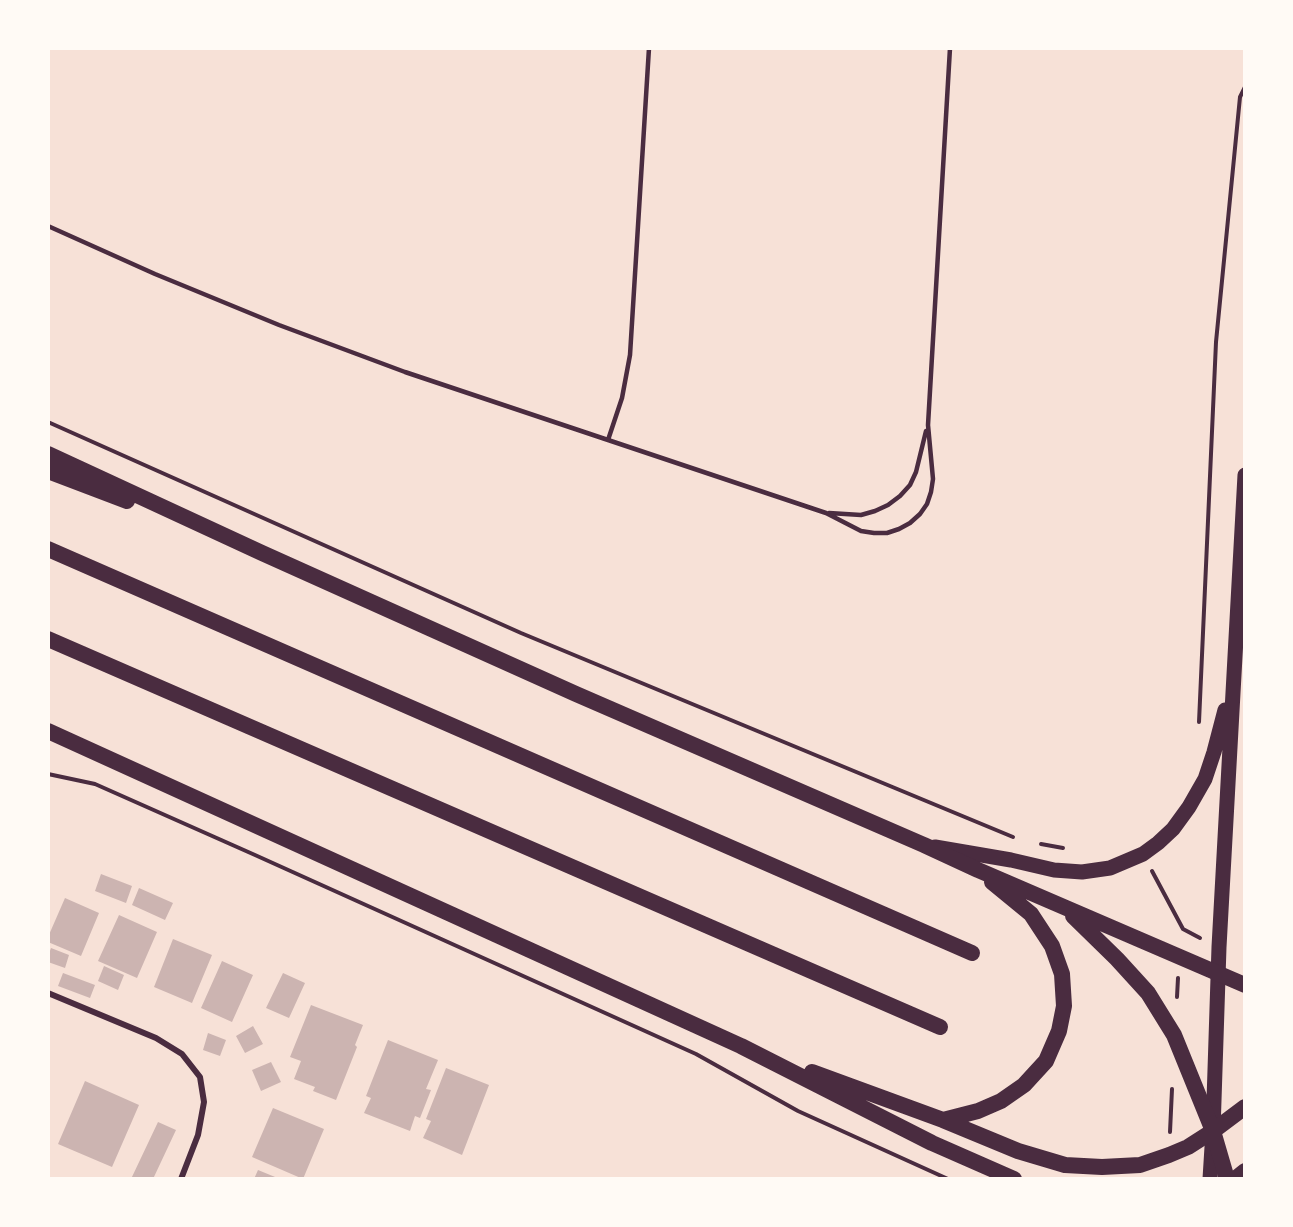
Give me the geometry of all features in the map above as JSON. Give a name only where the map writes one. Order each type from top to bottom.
[{"type":"highway","points":[[48,454],[576,694],[1245,985]]},
{"type":"highway","points":[[48,471],[262,553]]},
{"type":"highway","points":[[48,549],[972,953]]},
{"type":"highway","points":[[48,639],[940,1027]]},
{"type":"highway","points":[[48,731],[741,1046],[932,1143],[1014,1179]]},
{"type":"highway","points":[[943,1120],[978,1112],[1001,1101],[1024,1085],[1046,1061],[1059,1031],[1064,1006],[1062,974],[1052,946],[1031,914],[978,870]]},
{"type":"highway","points":[[1064,907],[1148,993],[1174,1035],[1214,1131],[1227,1179]]},
{"type":"highway","points":[[741,1046],[943,1120],[1018,1151],[1065,1165],[1102,1167],[1140,1164],[1169,1155],[1188,1147],[1214,1131],[1245,1107]]},
{"type":"highway","points":[[1235,1179],[1245,1171]]},
{"type":"main road","points":[[1210,1179],[1214,1131],[1219,947],[1245,475]]},
{"type":"main road","points":[[924,845],[1054,870],[1082,872],[1110,868],[1143,854],[1173,829],[1190,807],[1205,779],[1233,678]]},
{"type":"street","points":[[48,993],[156,1038],[182,1053],[200,1077],[204,1102],[198,1135],[181,1179]]},
{"type":"lane","points":[[608,440],[622,398],[630,355],[649,48]]},
{"type":"lane","points":[[48,226],[155,274],[279,325],[405,372],[826,513],[861,531],[874,533],[893,531],[910,523],[920,514],[927,504],[933,479],[928,425],[950,48]]},
{"type":"lane","points":[[826,513],[861,514],[875,511],[900,496],[910,485],[916,472],[928,425]]},
{"type":"path","points":[[1198,729],[1216,342],[1240,97],[1245,87]]},
{"type":"path","points":[[48,422],[521,633],[1020,839]]},
{"type":"path","points":[[48,774],[95,784],[244,850],[696,1054],[798,1111],[948,1179]]},
{"type":"path","points":[[1031,841],[1064,849]]},
{"type":"path","points":[[1143,854],[1183,929],[1219,947]]},
{"type":"building","points":[[101,874],[132,886],[126,903],[95,891]]},
{"type":"building","points":[[139,888],[173,903],[165,920],[132,905]]},
{"type":"building","points":[[65,898],[99,913],[81,956],[48,942],[48,937]]},
{"type":"building","points":[[119,915],[157,932],[137,978],[98,961]]},
{"type":"building","points":[[173,939],[212,955],[192,1003],[154,987]]},
{"type":"building","points":[[51,948],[69,955],[65,968],[48,962]]},
{"type":"building","points":[[222,961],[253,975],[232,1022],[201,1008]]},
{"type":"building","points":[[104,966],[124,975],[118,990],[98,981]]},
{"type":"building","points":[[63,973],[95,985],[90,998],[58,986]]},
{"type":"building","points":[[283,973],[305,983],[289,1018],[266,1008]]},
{"type":"building","points":[[311,1005],[363,1025],[355,1045],[357,1047],[336,1100],[313,1091],[315,1087],[294,1079],[301,1061],[290,1057]]},
{"type":"building","points":[[253,1026],[263,1044],[245,1053],[236,1036]]},
{"type":"building","points":[[208,1033],[226,1040],[220,1056],[203,1050]]},
{"type":"building","points":[[388,1040],[438,1060],[426,1089],[431,1090],[420,1118],[415,1116],[410,1131],[364,1113],[371,1098],[366,1096]]},
{"type":"building","points":[[271,1062],[281,1082],[261,1091],[252,1070]]},
{"type":"building","points":[[446,1068],[489,1085],[462,1155],[423,1138],[431,1121],[426,1119]]},
{"type":"building","points":[[85,1081],[139,1105],[112,1167],[58,1144]]},
{"type":"building","points":[[273,1108],[324,1129],[303,1179],[252,1157]]},
{"type":"building","points":[[158,1122],[176,1130],[153,1179],[131,1179]]},
{"type":"building","points":[[258,1170],[280,1179],[254,1179]]}]
